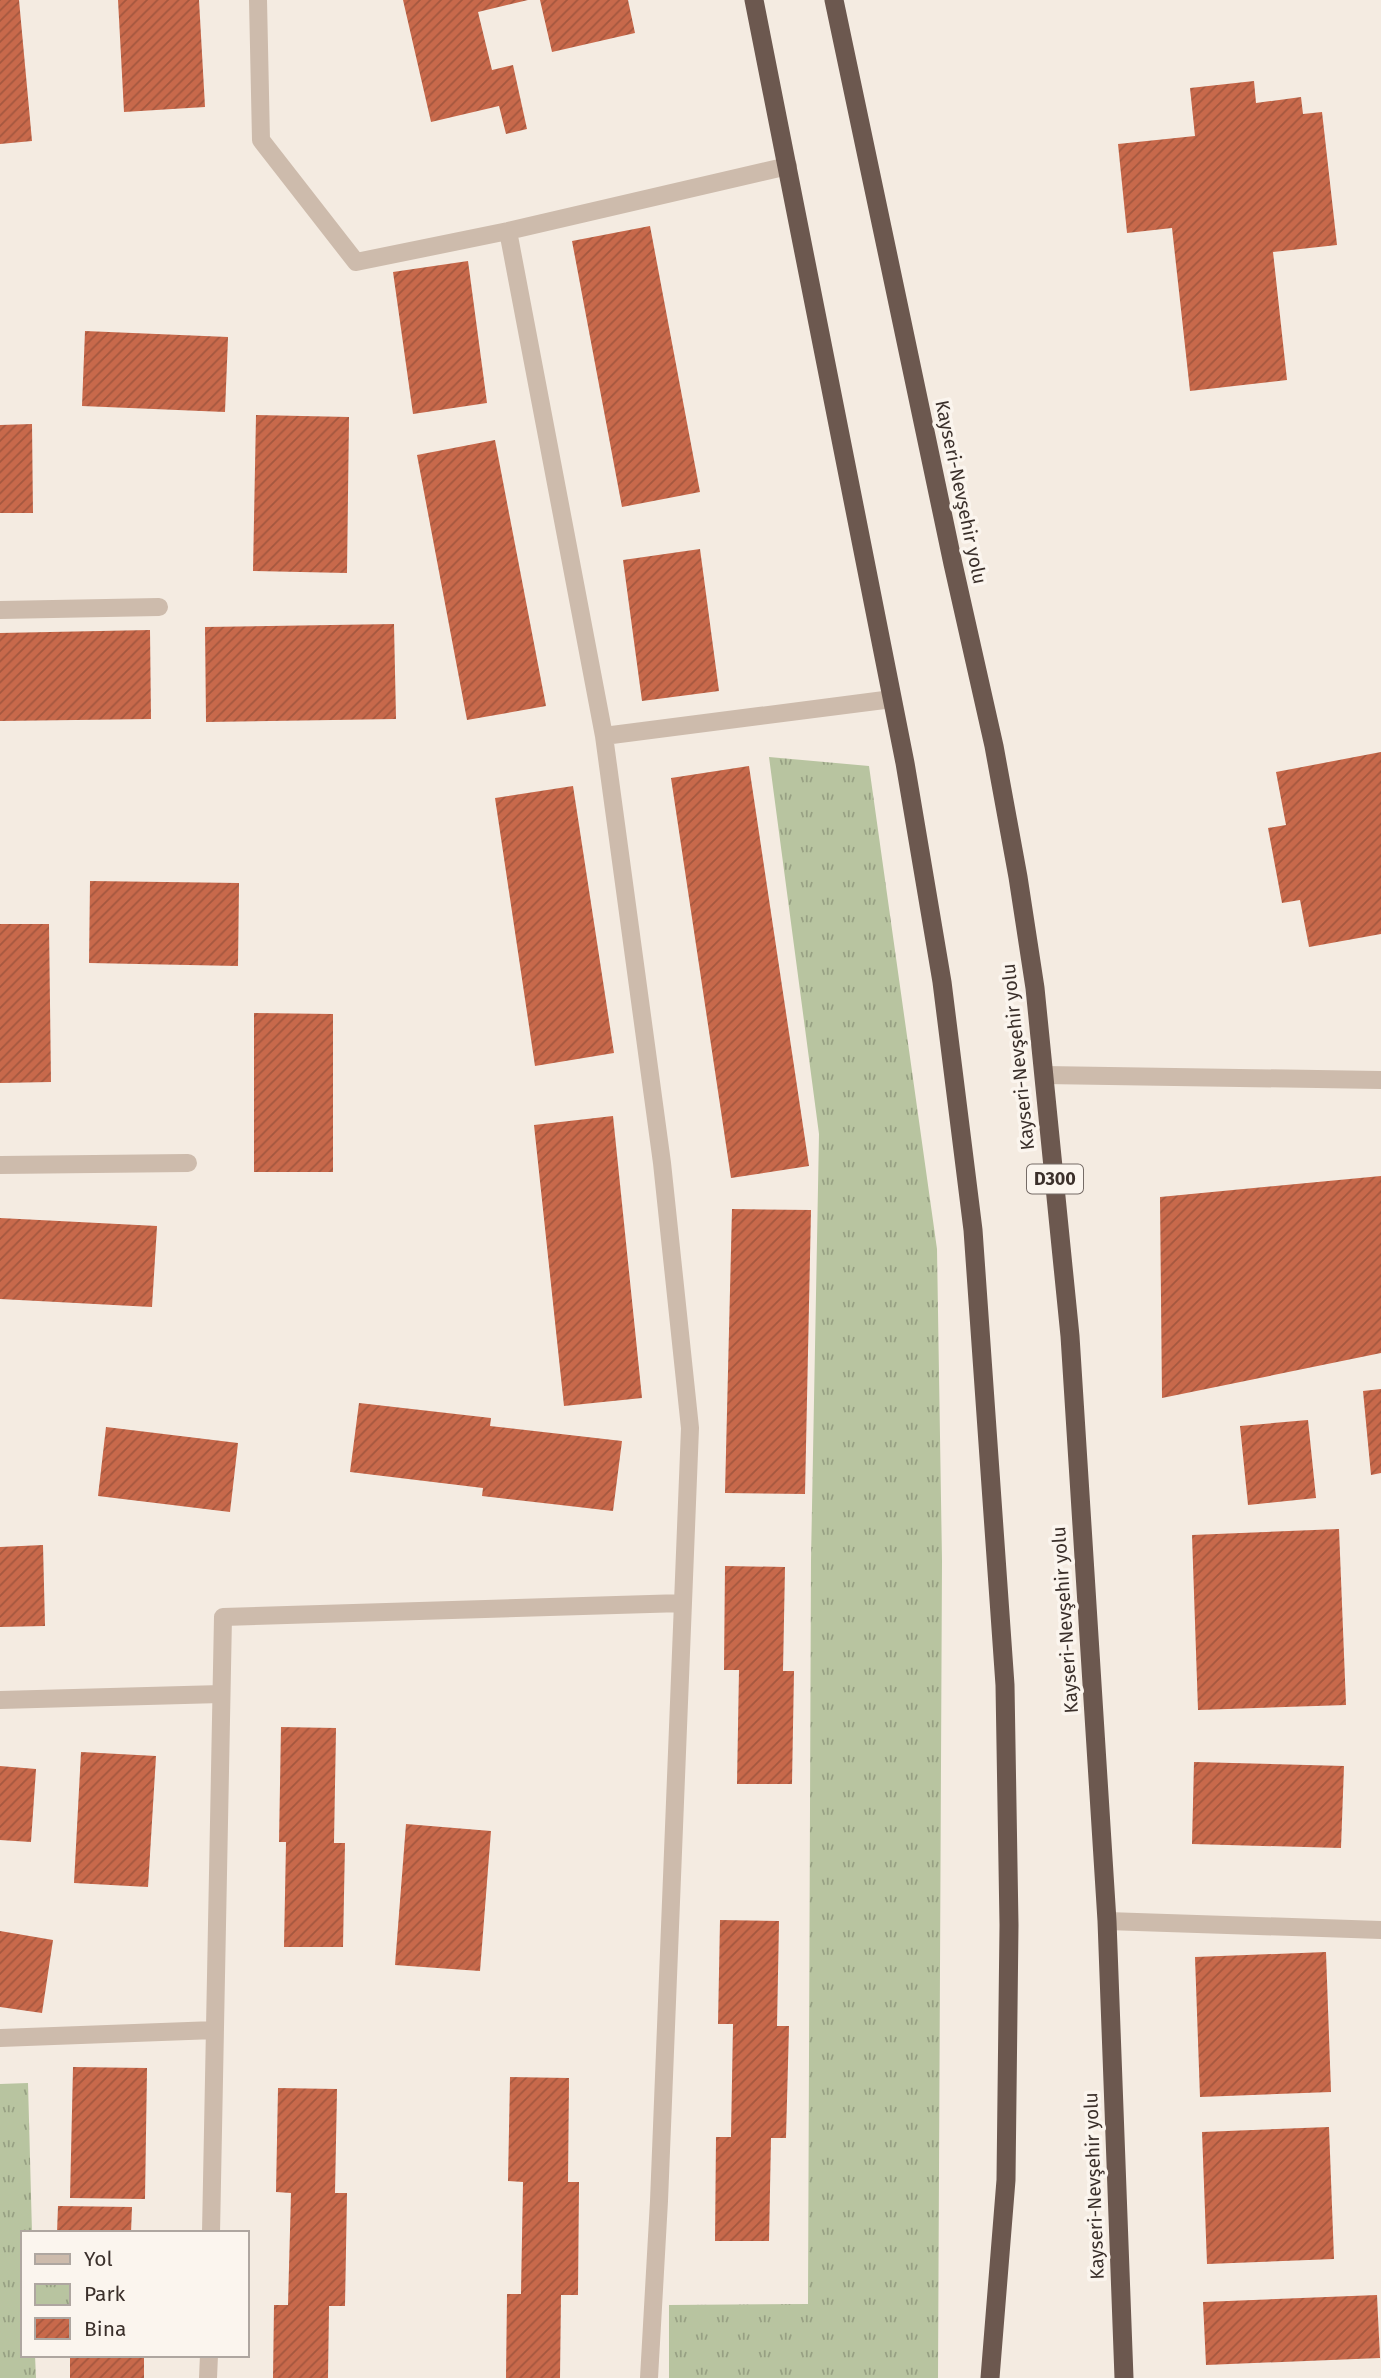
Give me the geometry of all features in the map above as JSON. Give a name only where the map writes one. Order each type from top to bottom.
[{"type":"highway","points":[[754,0],[892,699],[942,982],[973,1230],[1004,1671],[1009,1924],[1006,2180],[990,2378]]},
{"type":"highway","name":"Kayseri-Nevşehir yolu","points":[[834,0],[994,746],[1035,988],[1070,1336],[1107,1921],[1124,2378]]},
{"type":"street","points":[[258,0],[261,141],[356,262],[508,231],[788,166]]},
{"type":"street","points":[[508,231],[604,736],[662,1163],[690,1428],[659,2201],[649,2378]]},
{"type":"street","points":[[0,610],[159,607]]},
{"type":"street","points":[[604,736],[892,699]]},
{"type":"street","points":[[1044,1075],[1381,1080]]},
{"type":"street","points":[[0,1165],[188,1163]]},
{"type":"street","points":[[211,2231],[223,1617],[683,1603]]},
{"type":"street","points":[[0,1700],[221,1694]]},
{"type":"street","points":[[1107,1921],[1381,1930]]},
{"type":"street","points":[[0,2038],[215,2030]]},
{"type":"street","points":[[208,2378],[209,2357]]},
{"type":"green space","points":[[769,757],[869,766],[937,1249],[942,1561],[938,2378],[669,2378],[669,2305],[808,2304],[811,1560],[819,1134]]},
{"type":"green space","points":[[28,2083],[32,2231],[21,2231],[21,2357],[35,2357],[36,2378],[0,2378],[0,2084]]},
{"type":"building","points":[[0,0],[19,0],[32,141],[0,144]]},
{"type":"building","points":[[118,0],[199,0],[205,107],[124,112]]},
{"type":"building","points":[[403,0],[528,0],[478,12],[492,70],[513,65],[527,129],[506,134],[499,106],[431,122]]},
{"type":"building","points":[[540,0],[628,0],[635,33],[552,52]]},
{"type":"building","points":[[1254,81],[1256,103],[1301,97],[1303,114],[1322,112],[1337,245],[1273,252],[1287,380],[1190,391],[1172,228],[1127,233],[1118,144],[1195,136],[1190,88]]},
{"type":"building","points":[[650,226],[700,492],[622,507],[572,241]]},
{"type":"building","points":[[468,261],[487,403],[413,414],[393,272]]},
{"type":"building","points":[[85,331],[228,337],[225,412],[82,406]]},
{"type":"building","points":[[256,415],[349,417],[347,573],[253,571]]},
{"type":"building","points":[[32,424],[33,513],[0,513],[0,425]]},
{"type":"building","points":[[495,440],[546,706],[467,720],[417,455]]},
{"type":"building","points":[[700,549],[719,691],[642,701],[623,560]]},
{"type":"building","points":[[394,624],[396,719],[206,722],[205,627]]},
{"type":"building","points":[[150,630],[151,719],[0,721],[0,633]]},
{"type":"building","points":[[1381,752],[1381,934],[1309,947],[1300,900],[1282,903],[1268,828],[1286,825],[1276,772]]},
{"type":"building","points":[[749,766],[809,1166],[731,1178],[671,778]]},
{"type":"building","points":[[573,786],[614,1053],[535,1066],[495,798]]},
{"type":"building","points":[[90,881],[239,883],[238,966],[89,963]]},
{"type":"building","points":[[0,924],[49,924],[51,1082],[0,1083]]},
{"type":"building","points":[[254,1013],[333,1014],[333,1172],[254,1172]]},
{"type":"building","points":[[613,1116],[642,1398],[564,1406],[534,1125]]},
{"type":"building","points":[[1381,1176],[1381,1353],[1162,1398],[1160,1197]]},
{"type":"building","points":[[732,1209],[811,1210],[805,1494],[725,1493]]},
{"type":"building","points":[[0,1218],[157,1226],[152,1307],[0,1299]]},
{"type":"building","points":[[1381,1389],[1381,1473],[1371,1475],[1363,1391]]},
{"type":"building","points":[[359,1403],[491,1418],[490,1426],[622,1441],[613,1511],[482,1496],[483,1488],[350,1472]]},
{"type":"building","points":[[1308,1420],[1316,1498],[1248,1505],[1240,1426]]},
{"type":"building","points":[[106,1427],[238,1443],[230,1512],[98,1496]]},
{"type":"building","points":[[1339,1529],[1346,1705],[1198,1710],[1192,1535]]},
{"type":"building","points":[[43,1545],[45,1626],[0,1627],[0,1547]]},
{"type":"building","points":[[725,1566],[785,1567],[783,1671],[794,1671],[792,1784],[737,1784],[739,1670],[724,1670]]},
{"type":"building","points":[[281,1727],[336,1728],[334,1843],[345,1843],[343,1947],[284,1947],[286,1842],[279,1842]]},
{"type":"building","points":[[81,1752],[156,1756],[148,1887],[74,1883]]},
{"type":"building","points":[[1194,1762],[1344,1766],[1341,1848],[1192,1844]]},
{"type":"building","points":[[0,1766],[36,1769],[31,1842],[0,1840]]},
{"type":"building","points":[[406,1824],[491,1831],[480,1971],[395,1965]]},
{"type":"building","points":[[720,1920],[779,1921],[777,2026],[789,2026],[786,2138],[771,2138],[769,2241],[715,2241],[716,2137],[731,2137],[733,2024],[718,2024]]},
{"type":"building","points":[[0,1931],[53,1940],[42,2013],[0,2007]]},
{"type":"building","points":[[1326,1952],[1331,2092],[1200,2097],[1195,1957]]},
{"type":"building","points":[[73,2067],[147,2068],[145,2199],[70,2198]]},
{"type":"building","points":[[510,2077],[569,2078],[568,2182],[579,2182],[578,2295],[561,2295],[560,2378],[506,2378],[507,2294],[521,2294],[523,2182],[508,2181]]},
{"type":"building","points":[[278,2088],[337,2089],[335,2193],[347,2193],[345,2306],[329,2306],[328,2378],[273,2378],[274,2305],[288,2305],[291,2193],[276,2192]]},
{"type":"building","points":[[1329,2127],[1334,2259],[1207,2264],[1202,2132]]},
{"type":"building","points":[[58,2206],[132,2207],[131,2231],[57,2231]]},
{"type":"building","points":[[1377,2295],[1380,2358],[1206,2365],[1203,2302]]},
{"type":"building","points":[[70,2357],[144,2357],[144,2378],[70,2378]]}]
